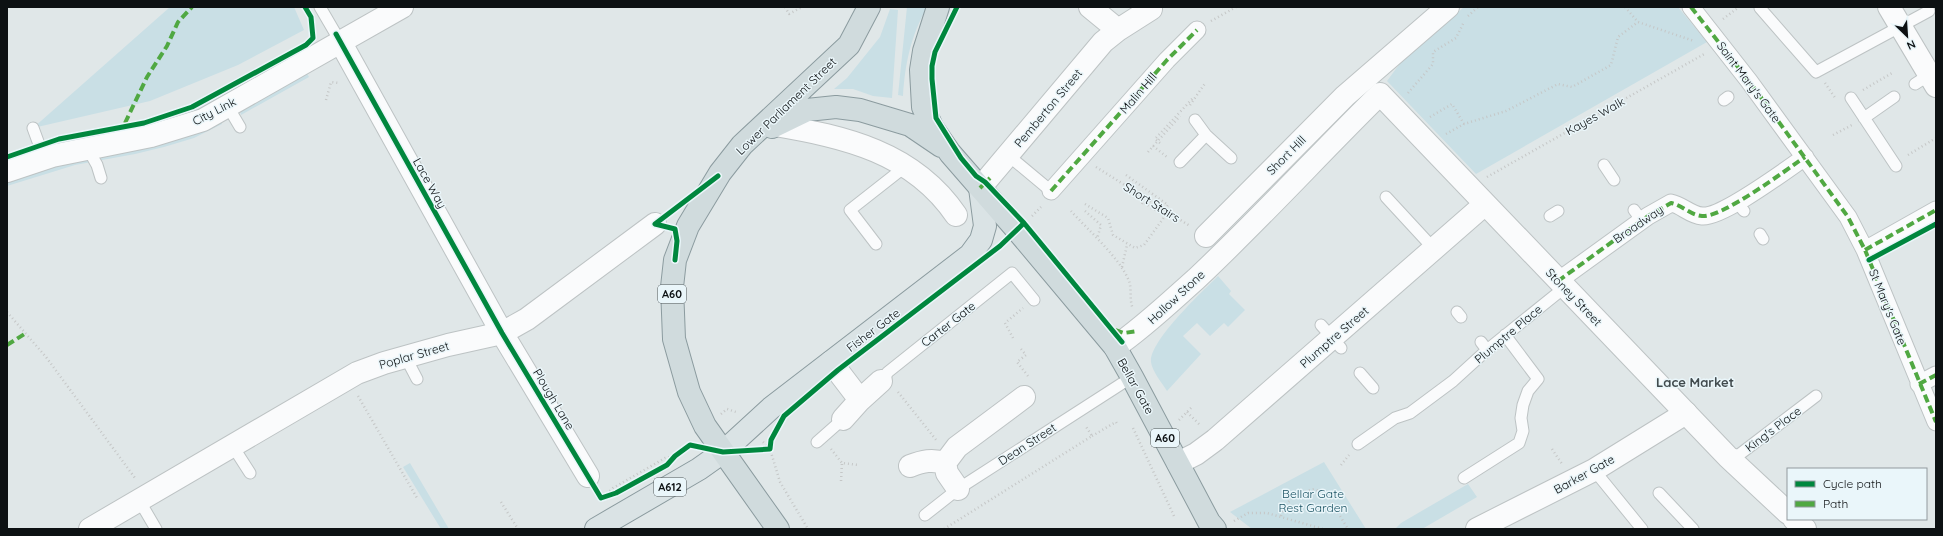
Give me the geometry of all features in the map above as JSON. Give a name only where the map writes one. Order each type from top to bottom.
[{"type":"highway","name":"Lower Parliament Street","points":[[778,529],[723,452],[698,413],[683,376],[674,339],[672,287],[675,260],[688,226],[720,173],[742,145],[849,45],[869,7]]},
{"type":"highway","name":"A60","points":[[938,7],[924,51],[921,70],[923,107],[932,127],[950,153],[1115,347]]},
{"type":"highway","points":[[742,145],[775,125],[807,110],[836,107],[860,110],[910,126],[950,153]]},
{"type":"highway","name":"Bellar Gate","points":[[1115,347],[1208,522],[1215,529]]},
{"type":"main road","name":"Fisher Gate","points":[[723,452],[771,408],[970,254],[981,240],[985,226],[980,188]]},
{"type":"main road","name":"A612","points":[[596,529],[680,482],[723,452]]},
{"type":"street","name":"City Link","points":[[7,171],[44,158],[151,136],[203,120],[402,7]]},
{"type":"street","points":[[1090,7],[1118,30]]},
{"type":"street","name":"Short Hill","points":[[1206,236],[1254,181],[1368,75],[1448,7]]},
{"type":"street","name":"Saint Mary's Gate","points":[[1691,7],[1745,83],[1805,158]]},
{"type":"street","points":[[1889,7],[1901,27],[1927,82]]},
{"type":"street","name":"Pemberton Street","points":[[980,188],[1009,156],[1103,42],[1118,30],[1151,9]]},
{"type":"street","name":"Malin Hill","points":[[1050,191],[1167,60],[1197,30]]},
{"type":"street","name":"Lace Way","points":[[341,43],[502,333]]},
{"type":"street","name":"Stoney Street","points":[[1368,75],[1380,94],[1484,204],[1522,234],[1561,284],[1728,457],[1787,512]]},
{"type":"street","name":"Hollow Stone","points":[[1115,347],[1140,329],[1279,204],[1312,171],[1380,94]]},
{"type":"street","points":[[775,125],[846,139],[875,150],[906,166],[933,188],[956,215]]},
{"type":"street","name":"Broadway","points":[[1561,284],[1638,215],[1671,203],[1679,205],[1692,213],[1703,216],[1741,207],[1805,158]]},
{"type":"street","name":"St Mary's Gate","points":[[1805,158],[1848,217],[1865,250],[1936,422]]},
{"type":"street","name":"Plumptre Street","points":[[1178,463],[1196,454],[1215,440],[1484,204]]},
{"type":"street","points":[[1865,250],[1936,210]]},
{"type":"street","name":"Poplar Street","points":[[90,529],[348,378],[369,368],[448,345],[502,333],[527,319],[655,224]]},
{"type":"street","name":"Plough Lane","points":[[502,333],[588,476]]},
{"type":"street","points":[[832,362],[860,400]]},
{"type":"street","points":[[1920,384],[1936,375]]},
{"type":"street","name":"Carter Gate","points":[[843,419],[860,400],[889,386]]},
{"type":"street","points":[[958,489],[947,472],[947,460],[957,447],[1024,397]]},
{"type":"street","name":"Barker Gate","points":[[1477,529],[1594,470],[1686,413]]},
{"type":"street","points":[[910,466],[922,461],[934,459],[947,460]]},
{"type":"street","points":[[1795,520],[1805,529]]},
{"type":"lane","points":[[320,7],[341,43]]},
{"type":"lane","points":[[1760,8],[1816,72],[1879,36],[1901,27],[1929,11]]},
{"type":"lane","points":[[1851,98],[1896,165]]},
{"type":"lane","points":[[1864,118],[1894,98]]},
{"type":"lane","points":[[227,105],[240,127]]},
{"type":"lane","points":[[1195,120],[1206,135],[1231,158]]},
{"type":"lane","points":[[33,128],[44,158]]},
{"type":"lane","points":[[1180,162],[1206,135]]},
{"type":"lane","points":[[88,149],[101,178]]},
{"type":"lane","points":[[1009,156],[1050,191]]},
{"type":"lane","points":[[1604,165],[1614,180]]},
{"type":"lane","points":[[876,244],[850,210],[906,166]]},
{"type":"lane","points":[[1386,197],[1434,248]]},
{"type":"lane","name":"Carter Gate","points":[[889,386],[888,372],[1012,273],[1034,300]]},
{"type":"lane","name":"Plumptre Place","points":[[1358,444],[1394,418],[1410,414],[1453,381],[1484,346],[1505,335],[1561,284]]},
{"type":"lane","points":[[1464,478],[1519,443],[1523,431],[1521,418],[1523,405],[1528,392],[1538,379],[1505,335]]},
{"type":"lane","points":[[406,358],[417,379]]},
{"type":"lane","points":[[1360,373],[1373,388]]},
{"type":"lane","name":"Dean Street","points":[[925,515],[958,489],[1132,377]]},
{"type":"lane","name":"King's Place","points":[[1728,457],[1740,454],[1816,396]]},
{"type":"lane","name":"Carter Gate","points":[[817,442],[843,419]]},
{"type":"lane","points":[[232,445],[250,473]]},
{"type":"lane","points":[[1594,470],[1642,529]]},
{"type":"lane","points":[[1659,493],[1692,529]]},
{"type":"lane","points":[[142,498],[156,529]]},
{"type":"path","points":[[785,7],[788,14],[802,7]]},
{"type":"path","points":[[1197,30],[1236,7]]},
{"type":"path","points":[[1406,95],[1433,64],[1433,52],[1456,38],[1469,14],[1478,7]]},
{"type":"path","points":[[1625,7],[1638,22],[1719,47]]},
{"type":"path","points":[[1444,135],[1464,124],[1506,110],[1558,84],[1572,87],[1611,65],[1618,37],[1638,22]]},
{"type":"path","points":[[326,100],[331,82],[345,83]]},
{"type":"path","points":[[1148,152],[1194,100],[1206,82]]},
{"type":"path","points":[[1829,90],[1836,100]]},
{"type":"path","points":[[1428,118],[1452,104],[1464,124]]},
{"type":"path","points":[[1424,114],[1433,124]]},
{"type":"path","points":[[1833,135],[1864,118]]},
{"type":"path","points":[[1896,165],[1936,138]]},
{"type":"path","points":[[1126,175],[1168,205],[1165,209]]},
{"type":"path","points":[[1142,204],[1143,202],[1165,216]]},
{"type":"path","points":[[1085,204],[1108,218],[1113,235],[1135,248],[1144,245],[1168,212]]},
{"type":"path","points":[[1033,215],[1041,207]]},
{"type":"path","points":[[1071,211],[1122,266],[1130,282],[1130,302],[1140,329]]},
{"type":"path","points":[[1085,211],[1101,225],[1097,239]]},
{"type":"path","points":[[1122,266],[1127,244]]},
{"type":"path","points":[[1013,338],[1005,323],[1022,310]]},
{"type":"path","points":[[7,312],[50,363],[129,468],[142,498]]},
{"type":"path","points":[[1021,349],[1026,355],[1017,362],[1036,387],[1024,397]]},
{"type":"path","points":[[348,378],[417,498]]},
{"type":"path","points":[[889,386],[947,460]]},
{"type":"path","points":[[1179,420],[1192,407]]},
{"type":"path","points":[[1151,414],[1132,425],[1174,516]]},
{"type":"path","points":[[1175,415],[1182,427]]},
{"type":"path","points":[[1082,421],[1092,436]]},
{"type":"path","points":[[944,529],[1092,436],[1116,422],[1118,425]]},
{"type":"path","points":[[762,450],[770,449],[780,482],[808,529]]},
{"type":"path","points":[[1552,449],[1555,453]]},
{"type":"path","points":[[667,465],[674,456]]},
{"type":"path","points":[[607,494],[613,488],[665,458],[674,456]]},
{"type":"path","points":[[1341,465],[1349,457]]},
{"type":"path","points":[[841,481],[842,463],[858,465]]},
{"type":"path","points":[[607,494],[616,493],[648,476]]},
{"type":"path","points":[[1280,516],[1285,505],[1298,493],[1315,489],[1329,498],[1348,529]]},
{"type":"path","points":[[501,502],[518,529]]},
{"type":"path","points":[[1238,519],[1248,513],[1267,513],[1323,529]]},
{"type":"green space","points":[[170,7],[294,7],[304,30],[238,65],[150,101],[33,128]]},
{"type":"green space","points":[[907,7],[927,7],[917,28],[907,61],[903,96],[898,95]]},
{"type":"green space","points":[[1464,7],[1678,7],[1707,42],[1476,174],[1387,81],[1401,62]]},
{"type":"green space","points":[[890,9],[898,10],[892,98],[873,96],[853,89],[834,89],[847,78],[880,37]]},
{"type":"green space","points":[[307,73],[309,77],[241,115],[240,111]]},
{"type":"green space","points":[[221,121],[222,124],[194,138],[135,154],[75,165],[7,186],[7,181],[34,171],[164,143],[193,135]]},
{"type":"green space","points":[[1218,276],[1231,291],[1229,294],[1245,310],[1228,327],[1224,323],[1210,336],[1197,323],[1183,336],[1201,354],[1167,391],[1152,366],[1151,362],[1153,353],[1167,330]]},
{"type":"green space","name":"Bellar Gate Rest Garden","points":[[1324,462],[1366,529],[1252,529],[1230,512]]},
{"type":"green space","points":[[410,463],[449,529],[441,529],[403,467]]},
{"type":"green space","points":[[1468,484],[1477,497],[1422,529],[1396,528],[1401,523]]},
{"type":"marked path","points":[[125,123],[147,77],[167,46],[178,22],[192,7]]},
{"type":"marked path","points":[[1691,7],[1749,81],[1848,217],[1865,250],[1936,422]]},
{"type":"marked path","points":[[1051,191],[1167,60],[1197,30]]},
{"type":"marked path","points":[[1558,281],[1648,216],[1671,203],[1698,215],[1711,215],[1738,202],[1805,157]]},
{"type":"marked path","points":[[980,188],[990,178]]},
{"type":"marked path","points":[[1865,250],[1936,210]]},
{"type":"marked path","points":[[1115,330],[1124,333],[1137,331]]},
{"type":"marked path","points":[[7,345],[26,333]]},
{"type":"marked path","points":[[1919,384],[1936,375]]},
{"type":"cycle path","points":[[7,157],[59,139],[144,123],[192,107],[306,45],[313,38],[311,17],[305,7]]},
{"type":"cycle path","points":[[957,7],[935,52],[932,66],[936,118],[961,158],[976,176],[985,182],[1024,223],[1122,342]]},
{"type":"cycle path","points":[[336,34],[502,333],[601,498],[616,493],[667,465],[675,456],[690,445],[723,452],[770,449],[771,440],[784,416],[838,370],[1000,246],[1024,223]]},
{"type":"cycle path","points":[[655,224],[718,176]]},
{"type":"cycle path","points":[[655,224],[675,229],[677,241],[675,260]]},
{"type":"cycle path","points":[[1869,260],[1936,224]]},
{"type":"district","name":"Lace Market","points":[[1695,382]]}]
